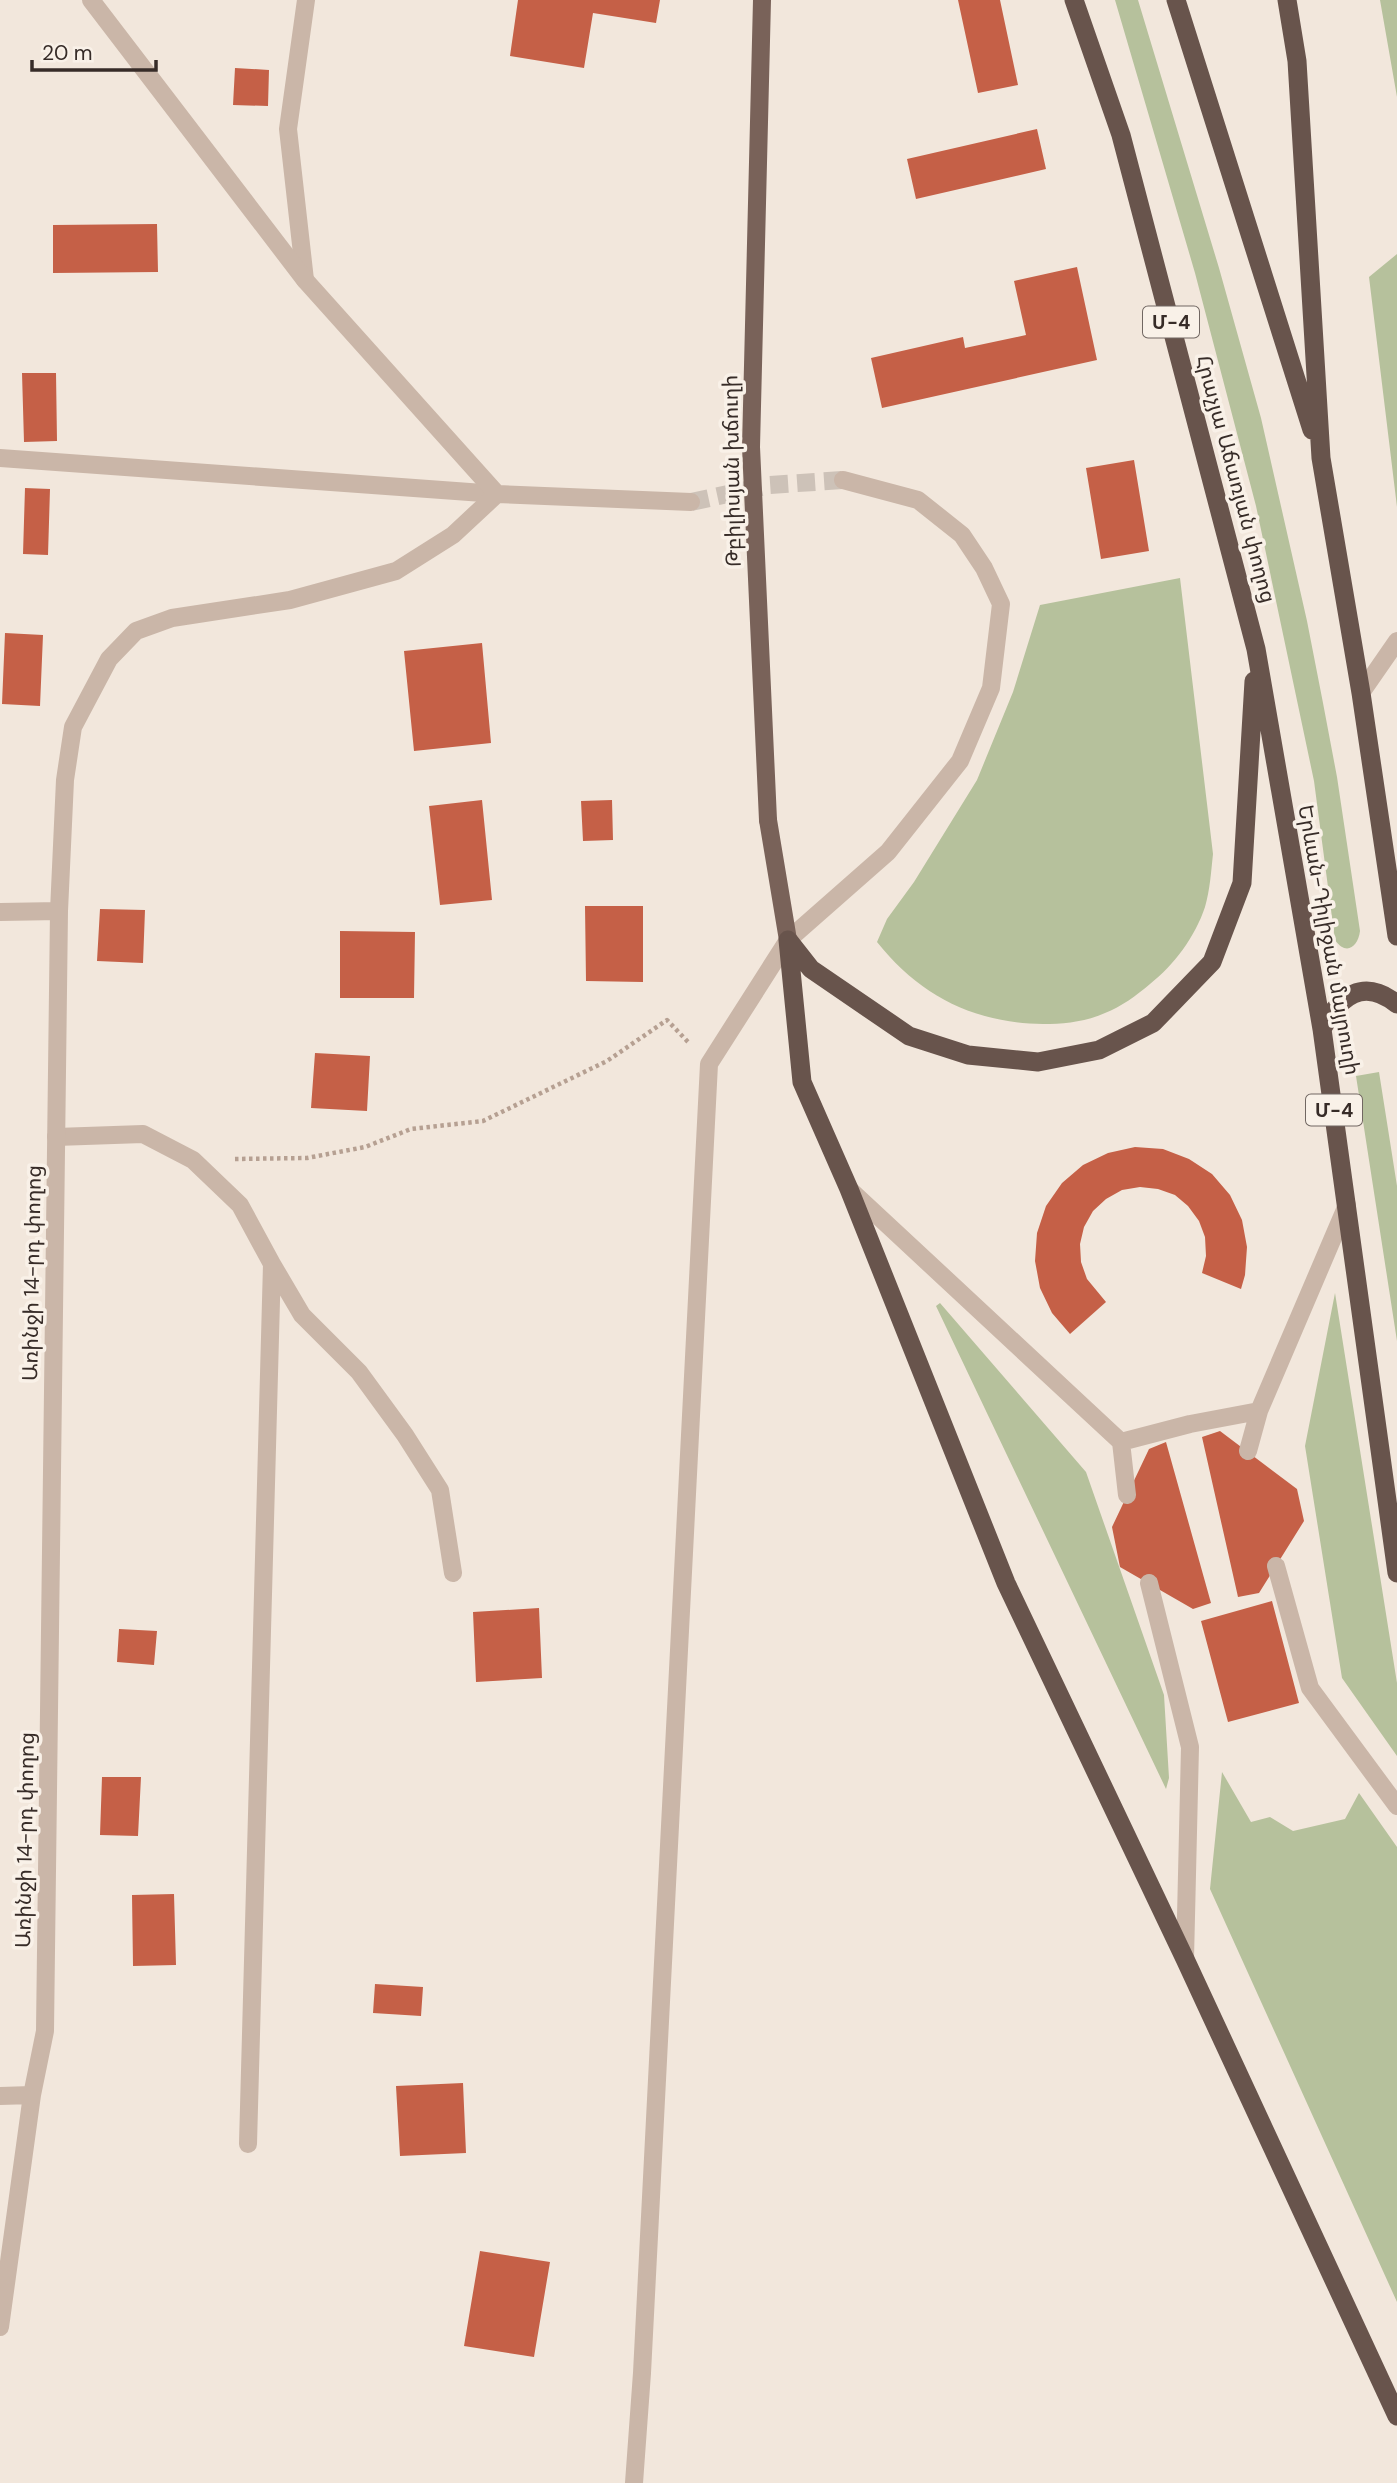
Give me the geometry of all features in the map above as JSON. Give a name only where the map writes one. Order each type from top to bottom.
[{"type":"highway","name":"Հրաչյա Աճառյան փողոց","points":[[1074,0],[1121,135],[1256,649]]},
{"type":"highway","points":[[1175,0],[1321,458]]},
{"type":"highway","points":[[1287,0],[1297,61],[1321,458],[1391,849],[1397,936]]},
{"type":"highway","points":[[788,940],[811,969],[909,1036],[968,1055],[1038,1062],[1099,1050],[1153,1023],[1212,962],[1242,883],[1256,649]]},
{"type":"highway","name":"Երևան-Դիլիջան մայրուղի","points":[[1256,649],[1322,1028],[1397,1573]]},
{"type":"highway","points":[[788,940],[802,1082],[849,1189],[1006,1583],[1185,1959],[1397,2416]]},
{"type":"highway","points":[[1322,1028],[1338,1003],[1360,991],[1374,991],[1397,1004]]},
{"type":"main road","name":"Թբիլիսյան խճուղի","points":[[762,0],[751,447],[768,820],[788,940]]},
{"type":"street","points":[[91,0],[305,280],[497,495]]},
{"type":"street","points":[[305,280],[288,129],[306,0]]},
{"type":"street","points":[[0,458],[497,495],[691,502]]},
{"type":"street","points":[[634,2483],[642,2373],[709,1064],[788,940],[888,852],[960,761],[991,688],[1001,604],[984,568],[962,535],[918,500],[843,480]]},
{"type":"street","name":"Առինջի 14-րդ փողոց","points":[[0,2328],[32,2095],[45,2031],[59,911],[65,780],[73,727],[109,659],[136,631],[172,618],[290,600],[396,571],[453,535],[497,495]]},
{"type":"street","points":[[1362,693],[1397,641]]},
{"type":"street","points":[[0,912],[59,911]]},
{"type":"street","points":[[56,1137],[143,1134],[193,1160],[240,1205],[302,1315],[359,1372],[405,1435],[440,1490],[453,1573]]},
{"type":"street","points":[[849,1189],[1121,1442],[1127,1495]]},
{"type":"street","points":[[1248,1451],[1259,1411],[1347,1205]]},
{"type":"street","points":[[248,2144],[272,1264]]},
{"type":"street","points":[[1121,1442],[1191,1424],[1259,1411]]},
{"type":"street","points":[[1276,1566],[1310,1688],[1397,1806]]},
{"type":"street","points":[[1149,1583],[1190,1747],[1185,1959]]},
{"type":"street","points":[[0,2096],[32,2095]]},
{"type":"path","points":[[193,1160],[307,1158],[365,1147],[411,1129],[483,1121],[607,1062],[667,1020],[709,1064]]},
{"type":"green space","points":[[1115,0],[1138,0],[1261,418],[1307,621],[1337,777],[1360,931],[1351,948],[1343,948],[1335,940],[1314,781],[1256,506],[1195,273]]},
{"type":"green space","points":[[1380,0],[1397,0],[1397,97]]},
{"type":"green space","points":[[1397,254],[1397,507],[1369,277]]},
{"type":"green space","points":[[1180,578],[1213,854],[1207,901],[1196,929],[1175,959],[1150,984],[1117,1007],[1090,1019],[1059,1024],[1018,1022],[971,1012],[950,1003],[911,977],[877,942],[887,919],[914,882],[977,780],[1013,692],[1040,605]]},
{"type":"green space","points":[[1379,1072],[1397,1186],[1397,1341],[1356,1076]]},
{"type":"green space","points":[[1335,1293],[1397,1683],[1397,1756],[1342,1678],[1305,1446]]},
{"type":"green space","points":[[940,1303],[1086,1472],[1164,1695],[1169,1778],[1166,1789],[936,1306]]},
{"type":"green space","points":[[1222,1772],[1251,1822],[1270,1817],[1293,1831],[1345,1819],[1359,1793],[1397,1847],[1397,2302],[1210,1889]]},
{"type":"building","points":[[518,0],[660,0],[656,23],[593,13],[584,68],[510,56]]},
{"type":"building","points":[[958,0],[1000,0],[1018,85],[978,93]]},
{"type":"building","points":[[235,68],[269,70],[268,106],[233,105]]},
{"type":"building","points":[[1037,129],[1046,169],[916,199],[907,159]]},
{"type":"building","points":[[157,224],[158,272],[53,273],[53,225]]},
{"type":"building","points":[[1077,267],[1097,360],[882,408],[871,358],[963,337],[965,348],[1026,335],[1014,281]]},
{"type":"building","points":[[22,373],[56,373],[57,441],[24,442]]},
{"type":"building","points":[[1134,460],[1149,551],[1101,559],[1086,468]]},
{"type":"building","points":[[25,488],[50,489],[48,555],[23,554]]},
{"type":"building","points":[[5,633],[43,635],[40,706],[2,704]]},
{"type":"building","points":[[482,643],[491,743],[414,751],[404,651]]},
{"type":"building","points":[[482,800],[492,900],[440,905],[429,806]]},
{"type":"building","points":[[612,800],[613,840],[583,841],[581,801]]},
{"type":"building","points":[[585,906],[643,906],[643,982],[586,981]]},
{"type":"building","points":[[100,909],[145,910],[143,963],[97,961]]},
{"type":"building","points":[[340,931],[415,932],[414,998],[340,998]]},
{"type":"building","points":[[315,1053],[370,1056],[367,1111],[311,1108]]},
{"type":"building","points":[[1135,1147],[1163,1149],[1189,1159],[1212,1174],[1230,1195],[1242,1220],[1247,1247],[1241,1289],[1202,1273],[1206,1256],[1205,1237],[1199,1221],[1175,1195],[1140,1187],[1122,1190],[1093,1211],[1084,1227],[1080,1244],[1081,1262],[1087,1279],[1106,1302],[1070,1334],[1052,1313],[1040,1288],[1035,1261],[1037,1233],[1046,1206],[1062,1183],[1083,1165],[1108,1153]]},
{"type":"building","points":[[1220,1431],[1297,1489],[1304,1521],[1259,1593],[1238,1597],[1202,1437]]},
{"type":"building","points":[[1166,1442],[1211,1603],[1193,1609],[1120,1567],[1112,1527],[1149,1449]]},
{"type":"building","points":[[1272,1601],[1299,1703],[1228,1722],[1201,1621]]},
{"type":"building","points":[[539,1608],[542,1678],[476,1682],[473,1612]]},
{"type":"building","points":[[119,1629],[157,1631],[154,1665],[117,1662]]},
{"type":"building","points":[[102,1777],[141,1777],[138,1836],[100,1835]]},
{"type":"building","points":[[174,1894],[176,1965],[133,1966],[132,1895]]},
{"type":"building","points":[[375,1984],[423,1987],[421,2016],[373,2013]]},
{"type":"building","points":[[463,2083],[466,2153],[400,2156],[396,2086]]},
{"type":"building","points":[[480,2251],[550,2262],[534,2357],[464,2346]]},
{"type":"tunnel","points":[[691,502],[770,485],[843,480]]}]
